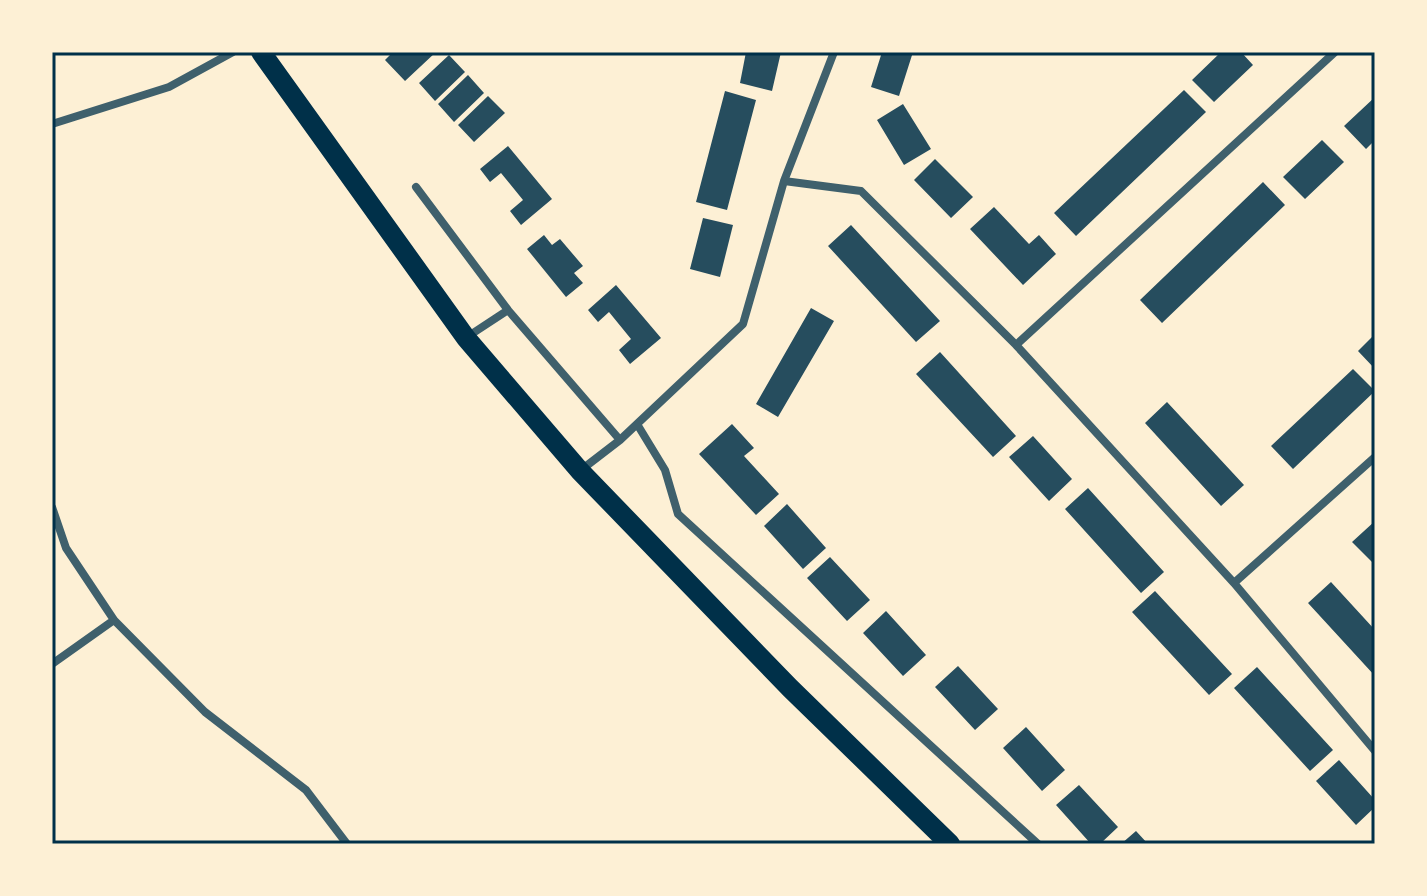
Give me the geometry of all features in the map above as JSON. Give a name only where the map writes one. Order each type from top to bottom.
[{"type":"main road","points":[[261,52],[466,338],[580,471],[790,688],[950,844]]},
{"type":"street","points":[[52,113],[55,123],[169,87],[233,52]]},
{"type":"street","points":[[580,471],[620,440],[743,324],[784,181],[834,52]]},
{"type":"street","points":[[1016,345],[1335,52]]},
{"type":"street","points":[[784,181],[861,191],[1016,345],[1234,583],[1375,751]]},
{"type":"street","points":[[416,187],[508,310],[620,440]]},
{"type":"street","points":[[466,338],[508,310]]},
{"type":"street","points":[[637,424],[665,470],[678,514],[1038,844]]},
{"type":"street","points":[[1234,583],[1375,457]]},
{"type":"street","points":[[52,507],[66,548],[114,620],[205,712],[306,790],[347,844]]},
{"type":"street","points":[[52,664],[114,620]]},
{"type":"building","points":[[393,52],[436,52],[405,81],[385,60]]},
{"type":"building","points":[[746,52],[781,52],[772,91],[740,83]]},
{"type":"building","points":[[882,52],[913,52],[899,96],[871,87]]},
{"type":"building","points":[[1221,52],[1241,52],[1253,65],[1214,102],[1192,80]]},
{"type":"building","points":[[449,55],[465,72],[435,101],[419,83]]},
{"type":"building","points":[[468,75],[484,93],[454,122],[438,104]]},
{"type":"building","points":[[1184,90],[1206,112],[1076,236],[1054,213]]},
{"type":"building","points":[[725,91],[756,100],[727,210],[696,202]]},
{"type":"building","points":[[488,96],[505,113],[474,142],[458,125]]},
{"type":"building","points":[[1375,97],[1375,140],[1366,149],[1344,126]]},
{"type":"building","points":[[903,104],[931,149],[904,165],[877,120]]},
{"type":"building","points":[[1322,140],[1344,162],[1305,199],[1283,177]]},
{"type":"building","points":[[508,146],[552,199],[521,225],[510,211],[523,200],[501,173],[490,182],[480,169]]},
{"type":"building","points":[[935,159],[973,197],[951,218],[914,180]]},
{"type":"building","points":[[1263,182],[1285,205],[1162,323],[1140,300]]},
{"type":"building","points":[[994,207],[1029,244],[1039,235],[1056,254],[1023,285],[970,229]]},
{"type":"building","points":[[703,218],[733,225],[720,277],[690,269]]},
{"type":"building","points":[[851,225],[940,321],[916,342],[828,246]]},
{"type":"building","points":[[544,235],[552,245],[560,239],[583,266],[574,273],[583,283],[566,297],[527,249]]},
{"type":"building","points":[[616,285],[661,338],[630,364],[619,350],[631,339],[609,312],[598,322],[588,310]]},
{"type":"building","points":[[811,308],[834,321],[778,417],[756,404]]},
{"type":"building","points":[[1375,334],[1375,369],[1358,351]]},
{"type":"building","points":[[940,352],[1016,436],[993,457],[916,374]]},
{"type":"building","points":[[1353,369],[1375,391],[1293,469],[1271,446]]},
{"type":"building","points":[[1167,402],[1244,485],[1221,506],[1145,423]]},
{"type":"building","points":[[732,424],[754,448],[744,456],[779,494],[756,515],[699,454]]},
{"type":"building","points":[[1033,436],[1072,479],[1049,501],[1009,457]]},
{"type":"building","points":[[1088,488],[1164,572],[1141,593],[1065,509]]},
{"type":"building","points":[[787,504],[826,548],[803,569],[764,526]]},
{"type":"building","points":[[1375,521],[1375,565],[1352,542]]},
{"type":"building","points":[[830,557],[870,600],[847,621],[807,578]]},
{"type":"building","points":[[1331,582],[1375,630],[1375,676],[1308,603]]},
{"type":"building","points":[[1155,591],[1232,674],[1209,695],[1132,612]]},
{"type":"building","points":[[886,611],[926,655],[903,676],[863,633]]},
{"type":"building","points":[[958,666],[998,709],[975,730],[935,687]]},
{"type":"building","points":[[1257,667],[1333,750],[1310,771],[1234,688]]},
{"type":"building","points":[[1026,727],[1065,770],[1042,791],[1003,748]]},
{"type":"building","points":[[1339,760],[1375,800],[1375,807],[1356,825],[1316,781]]},
{"type":"building","points":[[1079,785],[1118,827],[1100,844],[1091,844],[1056,805]]},
{"type":"building","points":[[1136,831],[1148,844],[1121,844]]}]
